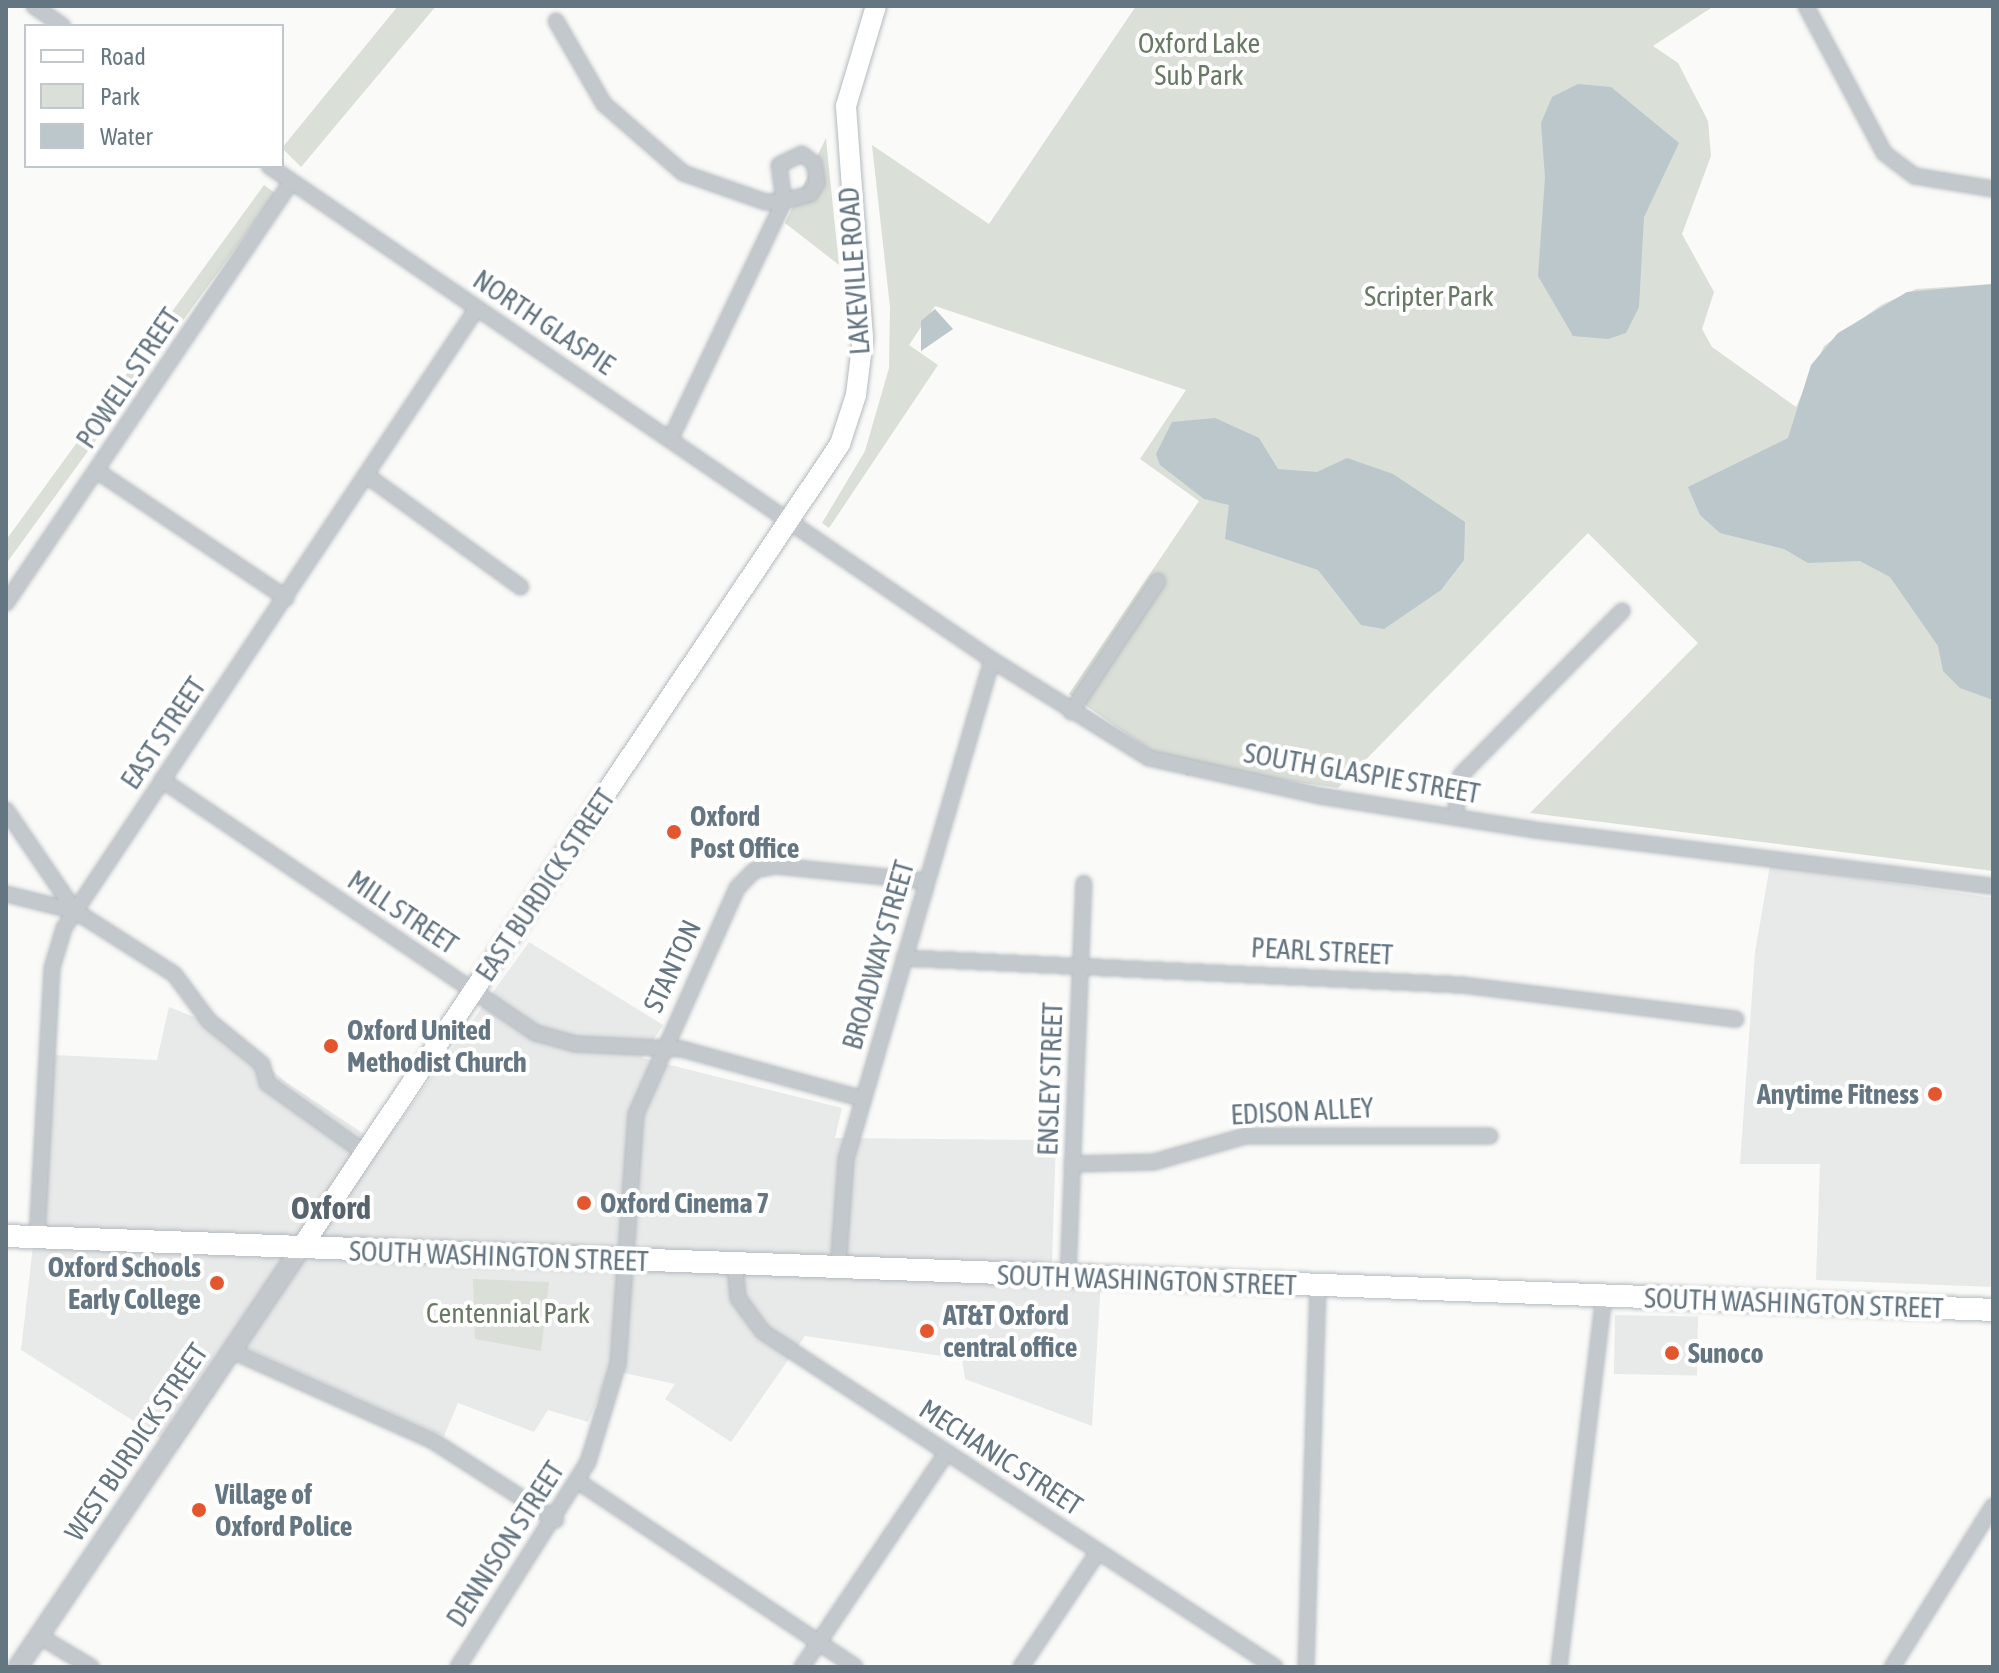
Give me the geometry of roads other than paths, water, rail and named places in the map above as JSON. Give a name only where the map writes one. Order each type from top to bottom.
[{"type":"main road","name":"LAKEVILLE ROAD","points":[[790,522],[840,444],[858,384],[863,322],[846,115],[876,6]]},
{"type":"main road","name":"EAST BURDICK STREET","points":[[301,1248],[790,522]]},
{"type":"main road","name":"SOUTH WASHINGTON STREET","points":[[6,1236],[1993,1310]]},
{"type":"street","points":[[34,6],[60,24]]},
{"type":"street","points":[[1806,6],[1884,153],[1915,176],[1993,189]]},
{"type":"street","points":[[556,21],[597,95],[650,150],[716,188],[784,201],[671,438]]},
{"type":"street","name":"NORTH GLASPIE","points":[[272,168],[790,522]]},
{"type":"street","name":"POWELL STREET","points":[[6,603],[291,182]]},
{"type":"street","name":"EAST STREET","points":[[37,1237],[52,968],[75,911],[477,308]]},
{"type":"street","points":[[97,471],[286,598]]},
{"type":"street","points":[[366,475],[521,587]]},
{"type":"street","name":"SOUTH GLASPIE STREET","points":[[790,522],[1071,712],[1149,758],[1455,817],[1993,886]]},
{"type":"street","points":[[1071,712],[1158,581]]},
{"type":"street","points":[[1455,817],[1461,775],[1622,611]]},
{"type":"street","name":"BROADWAY STREET","points":[[838,1269],[843,1176],[992,660]]},
{"type":"street","name":"MILL STREET","points":[[162,780],[473,992],[555,1041],[663,1047],[863,1099]]},
{"type":"street","points":[[6,810],[75,911]]},
{"type":"street","name":"STANTON","points":[[628,1260],[634,1122],[663,1047],[733,895],[751,872],[785,866],[926,881]]},
{"type":"street","name":"ENSLEY STREET","points":[[1068,1277],[1084,883]]},
{"type":"street","points":[[6,894],[75,911],[174,974],[209,1021],[262,1064],[267,1083],[365,1153]]},
{"type":"street","name":"PEARL STREET","points":[[904,958],[1081,964],[1493,988],[1736,1019]]},
{"type":"street","name":"EDISON ALLEY","points":[[1072,1164],[1154,1162],[1245,1136],[1490,1136]]},
{"type":"street","name":"WEST BURDICK STREET","points":[[18,1667],[301,1248]]},
{"type":"street","name":"DENNISON STREET","points":[[458,1667],[579,1482],[616,1376],[628,1260]]},
{"type":"street","name":"MECHANIC STREET","points":[[735,1264],[738,1298],[757,1327],[1275,1667]]},
{"type":"street","points":[[1306,1667],[1318,1286]]},
{"type":"street","points":[[1559,1667],[1604,1297]]},
{"type":"street","points":[[232,1351],[433,1441],[556,1520]]},
{"type":"street","points":[[802,1667],[947,1452]]},
{"type":"street","points":[[579,1482],[855,1667]]},
{"type":"street","points":[[1892,1667],[1993,1506]]},
{"type":"street","points":[[1021,1667],[1098,1552]]},
{"type":"street","points":[[39,1636],[91,1667]]},
{"type":"water","points":[[1578,84],[1611,87],[1679,143],[1644,217],[1639,307],[1626,333],[1608,339],[1573,336],[1538,276],[1545,178],[1541,123],[1552,97]]},
{"type":"water","points":[[1993,284],[1993,700],[1960,688],[1943,671],[1938,646],[1890,577],[1860,561],[1808,563],[1784,549],[1720,533],[1700,515],[1688,487],[1788,438],[1811,365],[1838,333],[1907,292]]},
{"type":"water","points":[[935,309],[953,329],[921,351],[921,321]]},
{"type":"water","points":[[1215,418],[1259,438],[1278,469],[1317,472],[1347,458],[1393,474],[1465,522],[1464,560],[1441,590],[1384,629],[1361,625],[1318,570],[1225,539],[1229,505],[1204,499],[1160,465],[1156,454],[1172,422]]},
{"type":"place","name":"Oxford Post Office","points":[[674,832]]},
{"type":"place","name":"Oxford United Methodist Church","points":[[331,1046]]},
{"type":"place","name":"Anytime Fitness","points":[[1935,1094]]},
{"type":"place","name":"Oxford Cinema 7","points":[[584,1203]]},
{"type":"place","name":"Oxford Schools Early College","points":[[217,1283]]},
{"type":"place","name":"AT&T Oxford central office","points":[[927,1331]]},
{"type":"place","name":"Sunoco","points":[[1672,1353]]},
{"type":"place","name":"Village of Oxford Police","points":[[199,1510]]},
{"type":"district","name":"Oxford","points":[[331,1208]]},
{"type":"park label","name":"Oxford Lake Sub Park","points":[[1199,59]]},
{"type":"park label","name":"Scripter Park","points":[[1429,296]]},
{"type":"park label","name":"Centennial Park","points":[[508,1313]]}]
